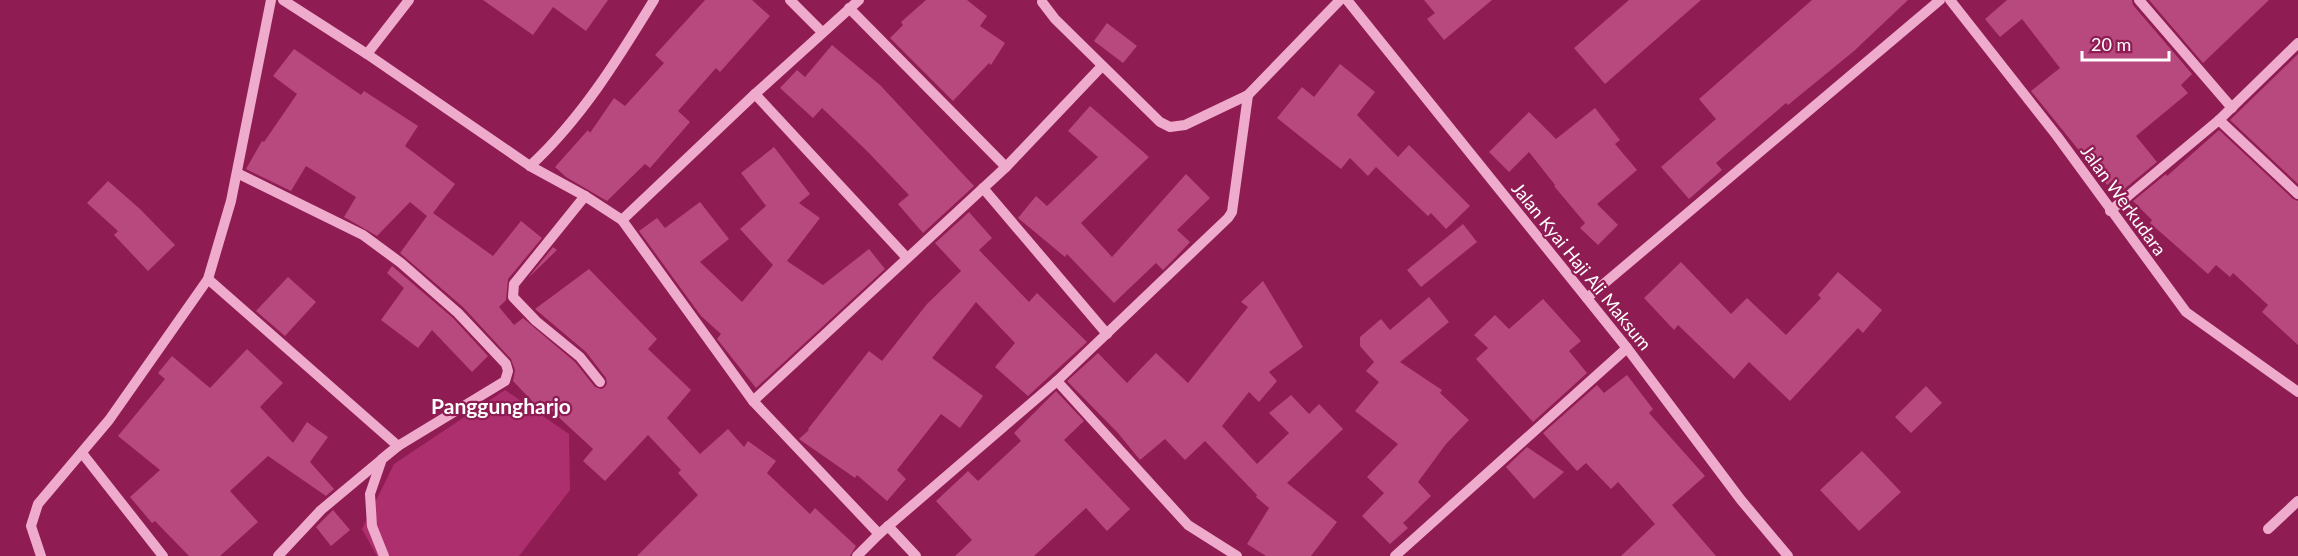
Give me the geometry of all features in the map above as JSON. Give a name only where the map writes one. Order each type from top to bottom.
[{"type":"street","points":[[41,556],[31,526],[38,504],[109,420],[207,279],[237,173],[272,0]]},
{"type":"street","points":[[283,0],[367,54],[530,166],[585,196],[622,220],[753,401],[883,530],[916,556]]},
{"type":"street","points":[[367,54],[409,0]]},
{"type":"street","points":[[530,166],[590,99],[617,62],[654,0]]},
{"type":"street","points":[[790,0],[822,32]]},
{"type":"street","points":[[622,220],[858,0]]},
{"type":"street","points":[[1042,2],[1055,20],[1102,66],[1160,122],[1170,127],[1185,125],[1248,95],[1340,0]]},
{"type":"street","name":"Jalan Kyai Haji Ali Maksum","points":[[1347,0],[1628,348],[1741,500],[1788,556]]},
{"type":"street","points":[[1587,298],[1940,0]]},
{"type":"street","name":"Jalan Werkudara","points":[[1950,0],[2057,136],[2186,312],[2298,392]]},
{"type":"street","points":[[2139,0],[2232,108]]},
{"type":"street","points":[[849,9],[1006,167]]},
{"type":"street","points":[[2110,210],[2232,108],[2298,44]]},
{"type":"street","points":[[753,401],[1006,167],[1102,66]]},
{"type":"street","points":[[755,94],[907,258]]},
{"type":"street","points":[[857,556],[883,530],[1058,381],[1228,218],[1232,212],[1248,95]]},
{"type":"street","points":[[2218,120],[2298,195]]},
{"type":"street","points":[[237,173],[363,235],[401,262],[458,313],[506,364],[508,371],[505,381],[398,446],[321,510],[278,556]]},
{"type":"street","points":[[983,188],[1107,334]]},
{"type":"street","points":[[585,196],[514,284],[513,297],[536,321],[580,357],[600,382]]},
{"type":"street","points":[[207,279],[398,446]]},
{"type":"street","points":[[1395,556],[1628,348]]},
{"type":"street","points":[[1058,381],[1188,525],[1237,556]]},
{"type":"street","points":[[82,453],[162,556]]},
{"type":"street","points":[[382,459],[370,494],[372,526],[384,556]]},
{"type":"street","points":[[2268,529],[2298,501]]},
{"type":"shaded area","points":[[505,390],[569,434],[570,490],[519,556],[377,556],[362,529],[394,464]]},
{"type":"building","points":[[483,0],[608,0],[586,31],[553,7],[533,35]]},
{"type":"building","points":[[705,0],[752,0],[770,16],[720,72],[716,68],[678,111],[690,122],[650,168],[645,164],[607,201],[566,177],[555,167],[588,130],[590,133],[614,98],[625,106],[664,63],[655,55]]},
{"type":"building","points":[[926,0],[967,0],[987,16],[980,26],[1005,43],[991,65],[989,63],[953,101],[890,38],[903,25],[901,22]]},
{"type":"building","points":[[1424,0],[1492,0],[1444,40],[1427,19],[1435,13]]},
{"type":"building","points":[[1629,0],[1701,0],[1605,84],[1574,48]]},
{"type":"building","points":[[1812,0],[1908,0],[1854,51],[1788,105],[1786,103],[1716,163],[1722,170],[1689,199],[1661,167],[1716,119],[1699,99]]},
{"type":"building","points":[[2007,0],[2132,0],[2133,5],[2192,74],[2181,85],[2188,93],[2136,136],[2157,162],[2123,190],[2113,180],[2107,185],[2031,91],[2060,68],[2022,19],[2000,37],[1985,19]]},
{"type":"building","points":[[2149,0],[2269,0],[2203,63]]},
{"type":"building","points":[[1107,23],[1137,46],[1123,63],[1094,41]]},
{"type":"building","points":[[832,45],[880,85],[974,186],[923,233],[898,204],[909,195],[867,151],[822,108],[813,118],[780,88],[797,70],[805,77]]},
{"type":"building","points":[[294,49],[361,95],[364,91],[418,126],[405,146],[455,184],[433,213],[493,256],[521,221],[542,238],[508,279],[506,300],[499,307],[514,325],[523,318],[575,362],[595,387],[604,388],[607,384],[606,378],[586,352],[535,309],[589,269],[657,339],[648,349],[691,390],[667,418],[700,454],[728,429],[744,447],[748,441],[776,461],[767,473],[810,514],[815,508],[856,546],[850,556],[637,556],[698,495],[678,473],[681,470],[648,435],[605,481],[583,461],[593,449],[540,400],[536,405],[513,381],[515,370],[511,359],[463,307],[400,253],[427,216],[410,202],[377,236],[344,217],[356,197],[306,166],[291,191],[246,169],[262,141],[264,142],[297,94],[273,76]]},
{"type":"building","points":[[2298,54],[2298,184],[2230,120]]},
{"type":"building","points":[[1340,64],[1375,92],[1357,115],[1398,157],[1409,145],[1470,206],[1446,229],[1431,213],[1428,216],[1376,167],[1368,176],[1350,158],[1341,169],[1277,118],[1302,87],[1314,97]]},
{"type":"building","points":[[1090,106],[1149,157],[1081,223],[1112,257],[1186,174],[1210,198],[1177,230],[1190,242],[1163,270],[1156,263],[1114,303],[1067,254],[1065,257],[1018,218],[1036,196],[1047,206],[1098,157],[1068,131]]},
{"type":"building","points":[[1595,108],[1620,140],[1615,144],[1637,170],[1597,204],[1618,225],[1598,245],[1580,228],[1585,223],[1529,152],[1509,172],[1489,152],[1529,112],[1556,139]]},
{"type":"building","points":[[2219,130],[2293,199],[2298,201],[2298,345],[2262,312],[2268,305],[2233,273],[2230,277],[2216,265],[2208,274],[2150,223],[2152,220],[2133,201],[2166,174],[2167,176]]},
{"type":"building","points":[[774,147],[810,194],[799,203],[820,218],[787,261],[823,285],[869,249],[885,269],[756,388],[717,339],[721,334],[701,316],[639,231],[657,218],[665,228],[700,202],[729,239],[700,262],[742,302],[773,265],[740,229],[766,206],[741,173]]},
{"type":"building","points":[[108,181],[140,209],[175,245],[148,271],[114,235],[118,231],[87,203]]},
{"type":"building","points":[[969,212],[992,238],[979,250],[1029,302],[1037,293],[1087,342],[1028,396],[995,367],[1015,343],[976,302],[932,358],[983,396],[960,428],[941,414],[897,470],[906,479],[887,501],[857,475],[855,478],[799,439],[809,430],[869,351],[882,361],[927,304],[961,271],[935,243]]},
{"type":"building","points":[[1463,224],[1477,242],[1421,287],[1407,270]]},
{"type":"building","points":[[553,247],[557,250],[528,278]]},
{"type":"building","points":[[1681,262],[1731,314],[1747,298],[1786,335],[1821,298],[1818,295],[1838,272],[1882,310],[1863,333],[1858,328],[1790,401],[1749,362],[1734,379],[1678,325],[1674,330],[1644,298]]},
{"type":"building","points":[[392,266],[453,318],[488,356],[472,372],[432,330],[418,348],[381,320],[404,288],[387,273]]},
{"type":"building","points":[[288,277],[316,302],[285,336],[256,311]]},
{"type":"building","points":[[1263,281],[1303,347],[1269,372],[1277,381],[1259,402],[1249,392],[1222,426],[1257,464],[1289,433],[1269,413],[1291,395],[1309,414],[1319,404],[1343,429],[1287,483],[1337,522],[1311,556],[1266,556],[1247,544],[1269,508],[1256,497],[1257,495],[1205,441],[1185,460],[1165,439],[1140,460],[1118,433],[1067,381],[1098,353],[1127,383],[1156,353],[1188,383],[1248,307],[1241,302]]},
{"type":"building","points":[[1429,297],[1449,322],[1400,362],[1442,390],[1440,393],[1469,420],[1446,444],[1418,482],[1431,496],[1403,523],[1408,528],[1390,544],[1362,516],[1384,493],[1367,477],[1398,444],[1355,411],[1379,382],[1366,371],[1374,362],[1360,346],[1360,337],[1381,319],[1390,330]]},
{"type":"building","points":[[1543,299],[1581,341],[1569,351],[1587,373],[1533,422],[1476,359],[1488,348],[1474,335],[1495,315],[1509,329]]},
{"type":"building","points":[[247,349],[283,383],[260,407],[293,443],[307,422],[328,437],[310,462],[334,489],[326,496],[268,456],[230,491],[258,522],[220,556],[189,556],[155,521],[152,523],[130,497],[160,470],[118,436],[165,379],[158,373],[172,356],[210,388]]},
{"type":"building","points":[[1627,375],[1653,409],[1649,413],[1705,476],[1672,505],[1716,556],[1621,556],[1655,524],[1618,482],[1611,489],[1586,463],[1577,471],[1543,433],[1597,385],[1604,393]]},
{"type":"building","points":[[1926,386],[1942,403],[1911,433],[1895,417]]},
{"type":"building","points":[[1056,391],[1084,421],[1064,440],[1130,509],[1107,531],[1086,508],[1034,556],[955,556],[972,540],[936,501],[968,471],[978,481],[1021,441],[1014,433]]},
{"type":"building","points":[[1527,447],[1564,472],[1534,499],[1506,467]]},
{"type":"building","points":[[1862,451],[1901,492],[1859,531],[1820,490]]},
{"type":"building","points":[[333,510],[350,530],[331,546],[316,527]]},
{"type":"district","name":"Panggungharjo","points":[[501,405]]}]
